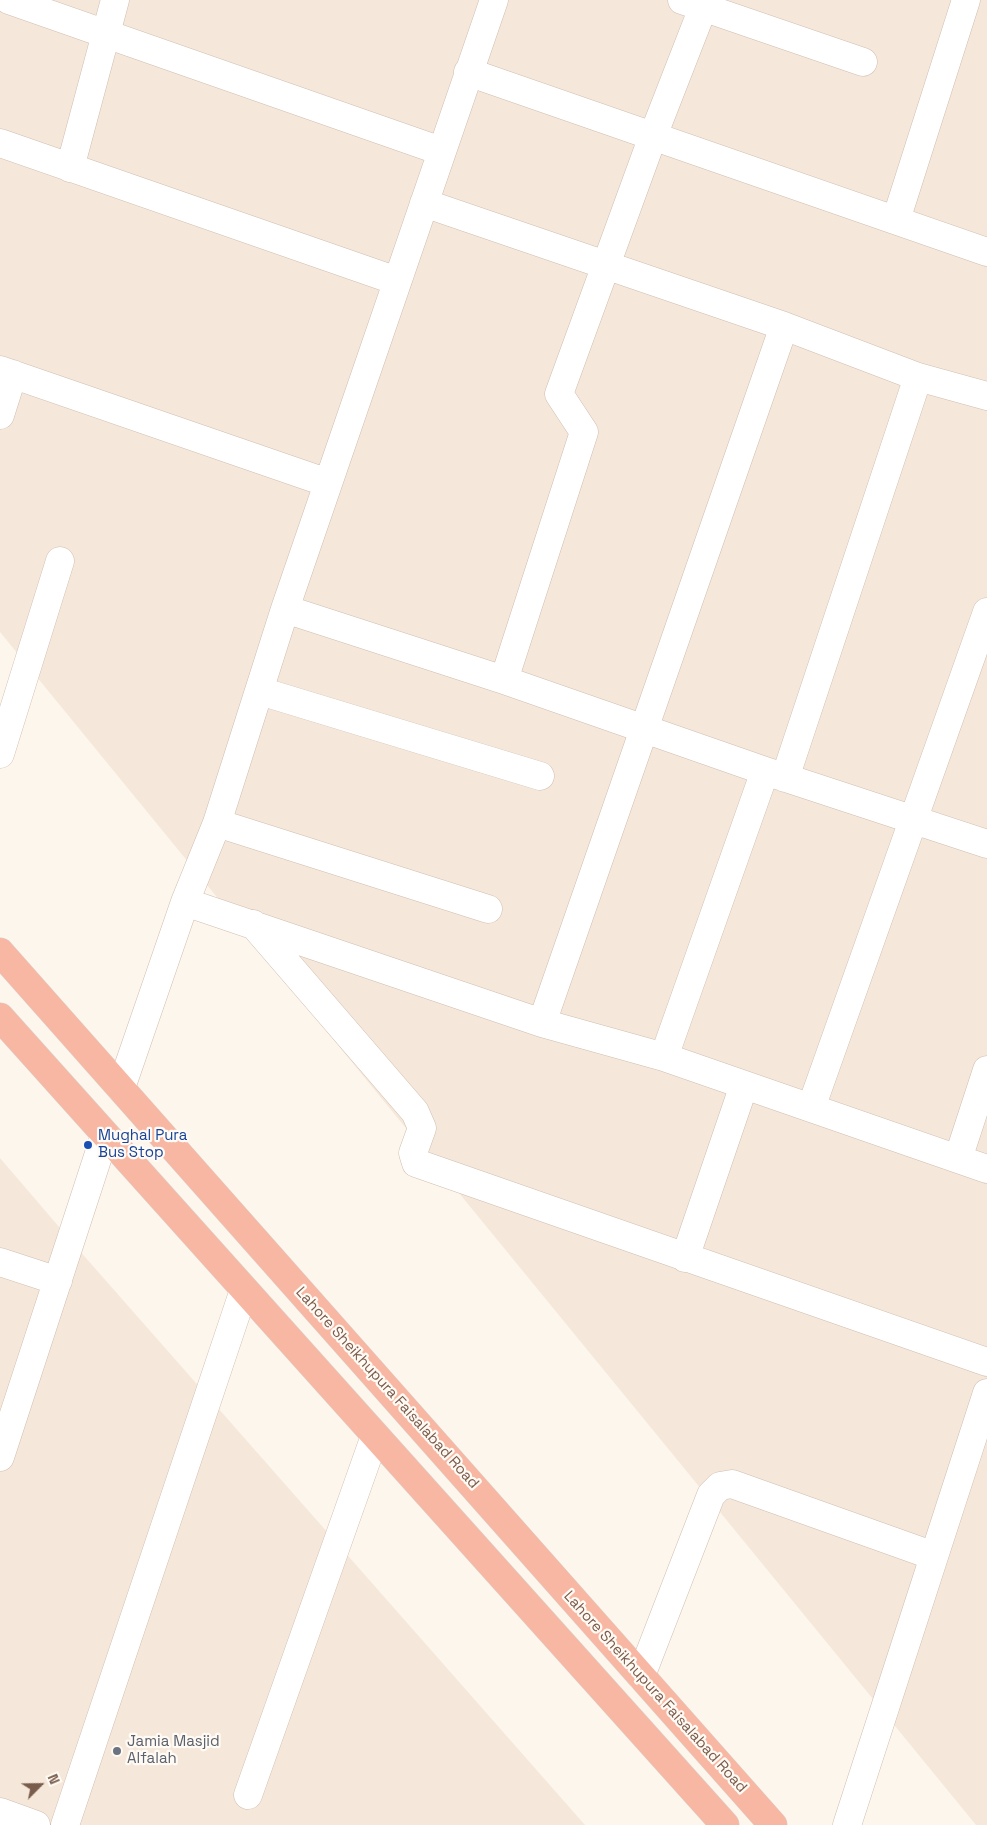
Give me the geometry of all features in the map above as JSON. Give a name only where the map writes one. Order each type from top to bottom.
[{"type":"highway","name":"Lahore Sheikhupura Faisalabad Road","points":[[0,952],[773,1825]]},
{"type":"highway","points":[[0,1017],[725,1825]]},
{"type":"street","points":[[9,0],[441,150]]},
{"type":"street","points":[[70,168],[115,0]]},
{"type":"street","points":[[122,1088],[185,902],[216,823],[285,609],[494,0]]},
{"type":"street","points":[[896,220],[966,0]]},
{"type":"street","points":[[504,680],[584,432],[560,394],[653,136],[697,2],[863,62]]},
{"type":"street","points":[[468,72],[987,252]]},
{"type":"street","points":[[0,143],[397,281]]},
{"type":"street","points":[[424,203],[784,326],[918,377],[987,396]]},
{"type":"street","points":[[542,1023],[784,326]]},
{"type":"street","points":[[0,414],[6,372],[328,483]]},
{"type":"street","points":[[664,1057],[775,774],[918,377]]},
{"type":"street","points":[[0,754],[60,561]]},
{"type":"street","points":[[285,609],[504,680],[775,774],[987,844]]},
{"type":"street","points":[[811,1108],[915,820],[987,612]]},
{"type":"street","points":[[260,690],[540,776]]},
{"type":"street","points":[[216,823],[488,909]]},
{"type":"street","points":[[185,902],[542,1023],[664,1057],[987,1169]]},
{"type":"street","points":[[253,924],[415,1112],[422,1128],[413,1153],[416,1163],[987,1362]]},
{"type":"street","points":[[958,1159],[987,1070]]},
{"type":"street","points":[[685,1258],[744,1085]]},
{"type":"street","points":[[1,1453],[106,1135]]},
{"type":"street","points":[[0,1262],[58,1281]]},
{"type":"street","points":[[65,1825],[244,1290]]},
{"type":"street","points":[[847,1825],[987,1393]]},
{"type":"street","points":[[248,1795],[375,1436]]},
{"type":"street","points":[[641,1676],[711,1495],[720,1486],[732,1484],[934,1556]]},
{"type":"street","points":[[0,1812],[36,1825]]},
{"type":"shaded area","points":[[0,0],[987,0],[987,1825],[976,1825],[0,632]]},
{"type":"shaded area","points":[[0,1158],[78,1249],[585,1825],[0,1825]]},
{"type":"place","name":"Mughal Pura Bus Stop","points":[[88,1145]]},
{"type":"place","name":"Jamia Masjid Alfalah","points":[[117,1751]]}]
